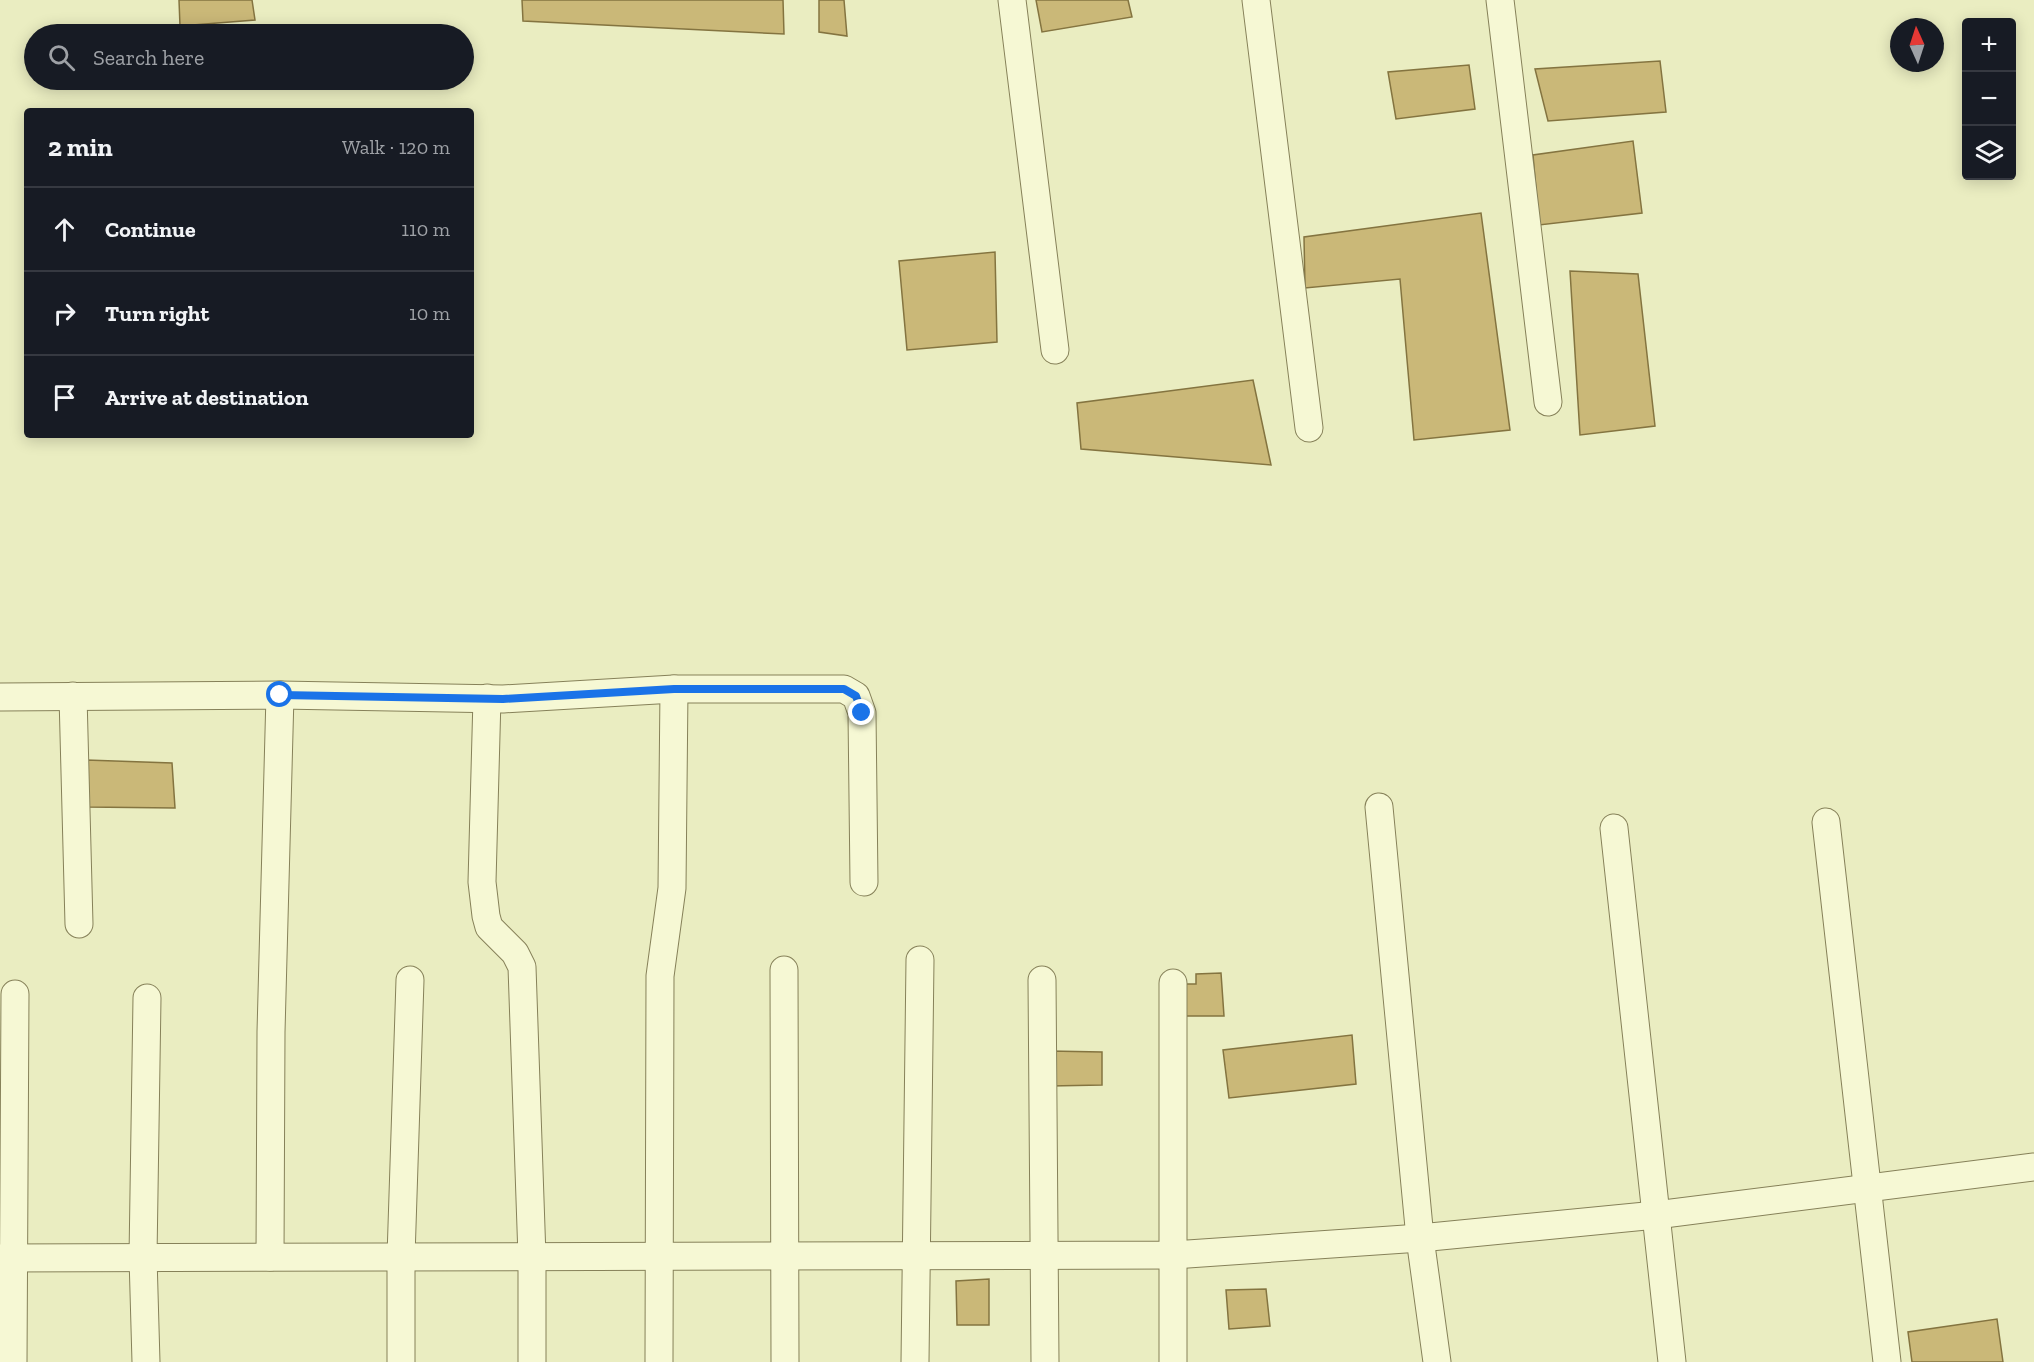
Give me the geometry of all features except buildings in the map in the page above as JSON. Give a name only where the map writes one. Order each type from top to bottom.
[{"type":"street","points":[[1012,0],[1055,350]]},
{"type":"street","points":[[1256,0],[1308,428]]},
{"type":"street","points":[[1500,0],[1548,402]]},
{"type":"street","points":[[659,1362],[660,976],[672,888],[674,689]]},
{"type":"street","points":[[0,697],[280,695],[487,699],[674,689],[844,689],[856,696],[862,713],[864,882]]},
{"type":"street","points":[[270,1257],[271,1032],[280,695]]},
{"type":"street","points":[[74,696],[79,924]]},
{"type":"street","points":[[487,699],[482,882],[489,927],[515,953],[522,967],[532,1257],[532,1362]]},
{"type":"street","points":[[1379,807],[1420,1238],[1437,1362]]},
{"type":"street","points":[[1826,822],[1887,1362]]},
{"type":"street","points":[[1614,828],[1672,1362]]},
{"type":"street","points":[[915,1362],[920,960]]},
{"type":"street","points":[[784,970],[785,1362]]},
{"type":"street","points":[[401,1362],[401,1257],[410,980]]},
{"type":"street","points":[[1042,980],[1046,1256],[1045,1362]]},
{"type":"street","points":[[1173,983],[1173,1362]]},
{"type":"street","points":[[13,1362],[6,1258],[15,994]]},
{"type":"street","points":[[146,1362],[143,1257],[147,998]]},
{"type":"street","points":[[6,1258],[1173,1256],[1420,1238],[1656,1215],[2034,1167]]},
{"type":"route","points":[[280,695],[503,699],[674,689],[844,689],[856,696],[862,713]]}]
